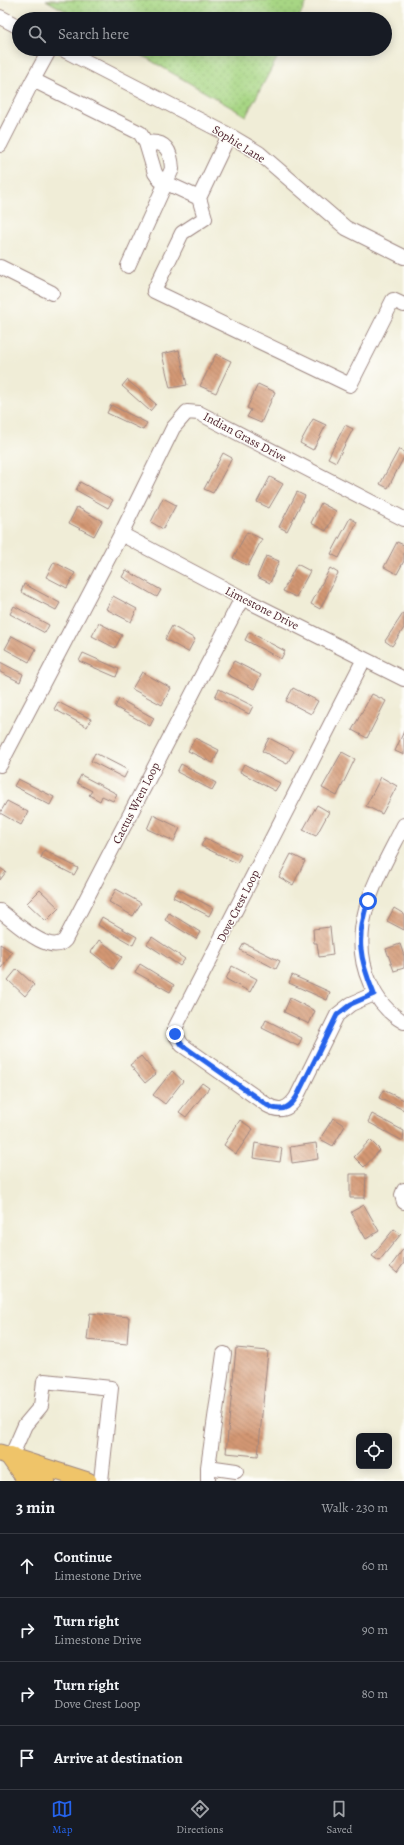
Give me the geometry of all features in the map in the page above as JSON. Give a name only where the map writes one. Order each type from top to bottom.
[{"type":"highway","points":[[5,1455],[23,1474],[45,1481]]},
{"type":"main road","points":[[5,1455],[88,1481]]},
{"type":"street","points":[[0,18],[12,24]]},
{"type":"street","points":[[0,145],[46,56]]},
{"type":"street","name":"Sophie Lane","points":[[76,56],[229,135],[259,153],[346,228],[404,257]]},
{"type":"street","points":[[33,80],[140,134],[146,143],[155,173],[160,180],[199,198]]},
{"type":"street","points":[[229,135],[199,198],[205,218],[182,233],[154,291],[350,385],[393,300],[404,305]]},
{"type":"street","points":[[128,266],[172,169],[171,156],[163,144],[156,142],[146,143]]},
{"type":"street","points":[[0,267],[52,293]]},
{"type":"street","name":"Indian Grass Drive","points":[[121,534],[173,428],[187,412],[199,413],[404,519]]},
{"type":"street","points":[[0,765],[121,534]]},
{"type":"street","name":"Limestone Drive","points":[[121,534],[242,598],[404,679]]},
{"type":"street","name":"Cactus Wren Loop","points":[[0,911],[46,944],[56,945],[65,940],[242,598]]},
{"type":"street","name":"Dove Crest Loop","points":[[364,659],[176,1028],[175,1034],[182,1045],[267,1105],[280,1110],[292,1104],[296,1098],[337,1015],[351,1004],[374,994]]},
{"type":"street","points":[[404,825],[368,901],[364,915],[360,944],[365,972],[374,994],[389,1011],[404,1022]]},
{"type":"street","points":[[404,1190],[402,1195],[404,1202]]},
{"type":"street","points":[[224,1354],[208,1474],[236,1471]]},
{"type":"street","points":[[5,1455],[25,1425],[41,1406],[44,1381],[111,1388],[101,1481]]},
{"type":"green space","points":[[46,0],[308,0],[302,12],[67,12]]},
{"type":"green space","points":[[143,56],[278,56],[246,116]]},
{"type":"building","points":[[179,350],[187,385],[170,388],[162,354]]},
{"type":"building","points":[[216,354],[231,361],[216,393],[200,386]]},
{"type":"building","points":[[127,380],[156,404],[150,411],[122,386]]},
{"type":"building","points":[[258,384],[275,392],[261,423],[247,417],[251,410],[247,408]]},
{"type":"building","points":[[111,405],[147,423],[143,430],[107,413]]},
{"type":"building","points":[[313,419],[326,425],[313,450],[300,443]]},
{"type":"building","points":[[345,425],[353,429],[336,462],[328,458]]},
{"type":"building","points":[[399,449],[404,452],[404,457],[388,488],[380,484]]},
{"type":"building","points":[[223,453],[232,458],[213,493],[204,489]]},
{"type":"building","points":[[270,477],[283,484],[269,508],[257,502]]},
{"type":"building","points":[[80,482],[113,500],[108,508],[76,490]]},
{"type":"building","points":[[297,492],[305,496],[287,531],[279,527]]},
{"type":"building","points":[[163,498],[176,505],[163,529],[151,522]]},
{"type":"building","points":[[321,503],[336,511],[326,531],[311,523]]},
{"type":"building","points":[[77,507],[102,521],[94,536],[69,523]]},
{"type":"building","points":[[350,518],[357,522],[339,558],[331,554]]},
{"type":"building","points":[[247,532],[262,539],[248,566],[233,558]]},
{"type":"building","points":[[397,542],[404,545],[404,561],[397,574],[384,567]]},
{"type":"building","points":[[266,556],[279,561],[270,583],[257,577]]},
{"type":"building","points":[[54,562],[75,573],[67,588],[46,577]]},
{"type":"building","points":[[297,564],[310,571],[296,597],[283,591]]},
{"type":"building","points":[[330,568],[338,573],[320,609],[311,604]]},
{"type":"building","points":[[126,570],[161,590],[157,597],[122,577]]},
{"type":"building","points":[[24,584],[60,603],[56,610],[21,592]]},
{"type":"building","points":[[113,596],[137,609],[131,622],[106,609]]},
{"type":"building","points":[[14,606],[49,625],[45,633],[10,614]]},
{"type":"building","points":[[404,612],[404,628],[392,646],[385,641]]},
{"type":"building","points":[[99,623],[122,635],[115,648],[92,636]]},
{"type":"building","points":[[172,626],[195,639],[188,652],[165,639]]},
{"type":"building","points":[[249,632],[285,651],[281,659],[245,640]]},
{"type":"building","points":[[12,636],[36,649],[29,662],[5,649]]},
{"type":"building","points":[[83,653],[119,669],[116,677],[79,661]]},
{"type":"building","points":[[234,661],[261,675],[254,689],[227,674]]},
{"type":"building","points":[[0,662],[23,674],[20,682],[0,672]]},
{"type":"building","points":[[142,672],[171,688],[162,705],[132,689]]},
{"type":"building","points":[[293,688],[318,701],[311,714],[286,701]]},
{"type":"building","points":[[219,689],[253,706],[249,714],[215,697]]},
{"type":"building","points":[[372,694],[386,701],[367,738],[352,730]]},
{"type":"building","points":[[119,699],[154,718],[150,726],[115,707]]},
{"type":"building","points":[[58,702],[91,719],[87,727],[54,709]]},
{"type":"building","points":[[404,731],[404,755],[395,751]]},
{"type":"building","points":[[195,738],[219,750],[213,763],[188,751]]},
{"type":"building","points":[[269,738],[294,751],[287,764],[262,751]]},
{"type":"building","points":[[342,752],[355,759],[337,796],[322,788]]},
{"type":"building","points":[[95,753],[128,770],[124,778],[91,761]]},
{"type":"building","points":[[181,764],[216,783],[212,790],[177,772]]},
{"type":"building","points":[[244,764],[280,783],[275,791],[240,772]]},
{"type":"building","points":[[81,775],[117,794],[113,801],[102,796],[100,801],[89,795],[92,791],[77,783]]},
{"type":"building","points":[[381,777],[397,786],[382,814],[366,806]]},
{"type":"building","points":[[18,779],[54,797],[50,805],[14,786]]},
{"type":"building","points":[[7,801],[28,812],[21,825],[0,813]]},
{"type":"building","points":[[317,805],[329,812],[316,836],[303,830]]},
{"type":"building","points":[[153,815],[180,828],[174,841],[147,829]]},
{"type":"building","points":[[205,838],[241,855],[237,863],[201,846]]},
{"type":"building","points":[[44,850],[78,868],[74,875],[41,858]]},
{"type":"building","points":[[291,854],[305,861],[293,885],[279,877]]},
{"type":"building","points":[[0,868],[6,872],[0,880]]},
{"type":"building","points":[[116,889],[141,903],[133,916],[109,902]]},
{"type":"building","points":[[178,889],[213,908],[209,916],[173,897]]},
{"type":"building","points":[[40,890],[59,908],[46,921],[27,903]]},
{"type":"building","points":[[394,908],[404,914],[404,930],[387,921]]},
{"type":"building","points":[[169,913],[200,932],[196,939],[165,920]]},
{"type":"building","points":[[102,917],[137,937],[133,945],[98,925]]},
{"type":"building","points":[[330,927],[333,955],[319,957],[317,943],[314,943],[313,929]]},
{"type":"building","points":[[152,937],[185,959],[180,966],[147,944]]},
{"type":"building","points":[[99,940],[122,957],[113,969],[91,952]]},
{"type":"building","points":[[244,943],[280,961],[276,969],[240,950]]},
{"type":"building","points":[[0,944],[12,952],[0,970]]},
{"type":"building","points":[[400,944],[404,956],[404,968],[394,971],[386,949]]},
{"type":"building","points":[[140,964],[174,985],[170,992],[135,972]]},
{"type":"building","points":[[232,966],[257,979],[250,992],[226,979]]},
{"type":"building","points":[[17,969],[34,985],[25,996],[8,980]]},
{"type":"building","points":[[292,975],[330,992],[327,1000],[289,983]]},
{"type":"building","points":[[290,998],[315,1011],[309,1024],[284,1012]]},
{"type":"building","points":[[266,1020],[302,1038],[298,1046],[262,1028]]},
{"type":"building","points":[[141,1056],[156,1074],[145,1083],[130,1065]]},
{"type":"building","points":[[172,1071],[183,1081],[165,1104],[153,1095]]},
{"type":"building","points":[[202,1083],[209,1088],[186,1117],[179,1112]]},
{"type":"building","points":[[383,1090],[404,1100],[404,1110],[379,1098]]},
{"type":"building","points":[[372,1114],[404,1131],[403,1141],[368,1122]]},
{"type":"building","points":[[333,1118],[345,1126],[333,1146],[320,1139]]},
{"type":"building","points":[[240,1120],[253,1129],[236,1154],[224,1145]]},
{"type":"building","points":[[370,1140],[380,1150],[364,1167],[354,1157]]},
{"type":"building","points":[[255,1143],[282,1148],[280,1162],[253,1158]]},
{"type":"building","points":[[316,1143],[318,1159],[292,1163],[290,1147]]},
{"type":"building","points":[[350,1174],[366,1174],[365,1198],[350,1198]]},
{"type":"building","points":[[364,1205],[379,1231],[366,1239],[351,1212]]},
{"type":"building","points":[[394,1229],[401,1234],[379,1261],[372,1256]]},
{"type":"building","points":[[404,1248],[404,1263],[397,1273],[390,1267]]},
{"type":"building","points":[[90,1313],[129,1317],[127,1344],[87,1340]]},
{"type":"building","points":[[236,1348],[268,1351],[258,1456],[226,1453]]},
{"type":"route","points":[[175,1034],[182,1045],[272,1108],[280,1110],[292,1104],[337,1015],[351,1004],[374,994],[362,964],[360,944],[364,915],[368,901]]}]
